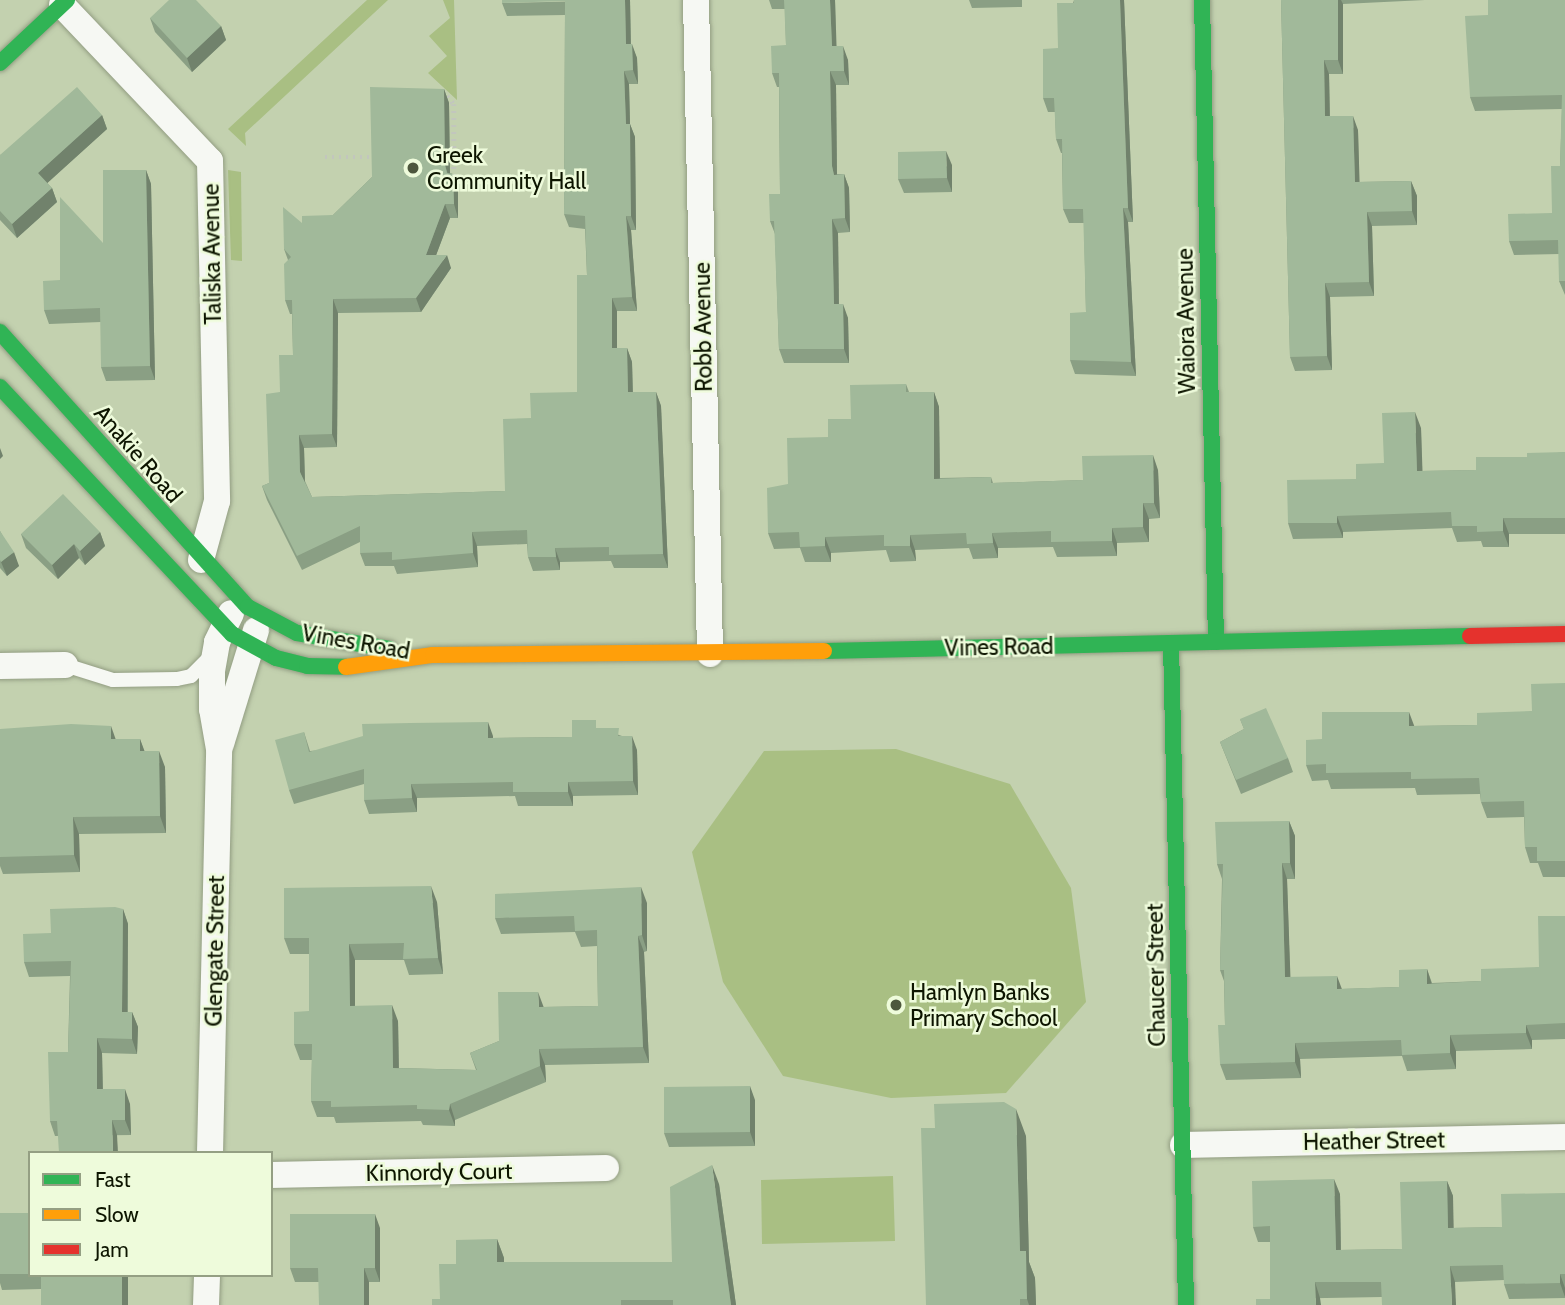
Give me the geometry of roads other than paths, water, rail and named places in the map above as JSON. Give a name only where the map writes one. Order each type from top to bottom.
[{"type":"main road","name":"Waiora Avenue","points":[[1202,0],[1216,642]]},
{"type":"main road","points":[[0,63],[64,2]]},
{"type":"main road","name":"Anakie Road","points":[[0,332],[201,560],[251,610]]},
{"type":"main road","points":[[0,387],[223,625]]},
{"type":"main road","name":"Vines Road","points":[[251,610],[312,637],[433,655]]},
{"type":"main road","name":"Vines Road","points":[[223,625],[252,647],[289,662],[323,668],[433,655],[710,654],[1565,634]]},
{"type":"main road","name":"Chaucer Street","points":[[1171,643],[1186,1305]]},
{"type":"street","name":"Robb Avenue","points":[[696,0],[710,654]]},
{"type":"street","name":"Taliska Avenue","points":[[64,2],[210,161],[217,501],[201,560]]},
{"type":"street","name":"Glengate Street","points":[[210,1151],[219,748],[211,704],[215,652],[223,625],[251,610],[252,647],[219,748]]},
{"type":"street","points":[[0,666],[65,665]]},
{"type":"street","name":"Heather Street","points":[[1183,1145],[1565,1137]]},
{"type":"street","name":"Kinnordy Court","points":[[273,1175],[606,1168]]},
{"type":"street","points":[[206,1305],[207,1277]]},
{"type":"lane","points":[[65,665],[113,680],[183,678],[191,676],[215,652]]},
{"type":"place","name":"Greek Community Hall","points":[[413,168]]},
{"type":"place","name":"Hamlyn Banks Primary School","points":[[896,1005]]}]
